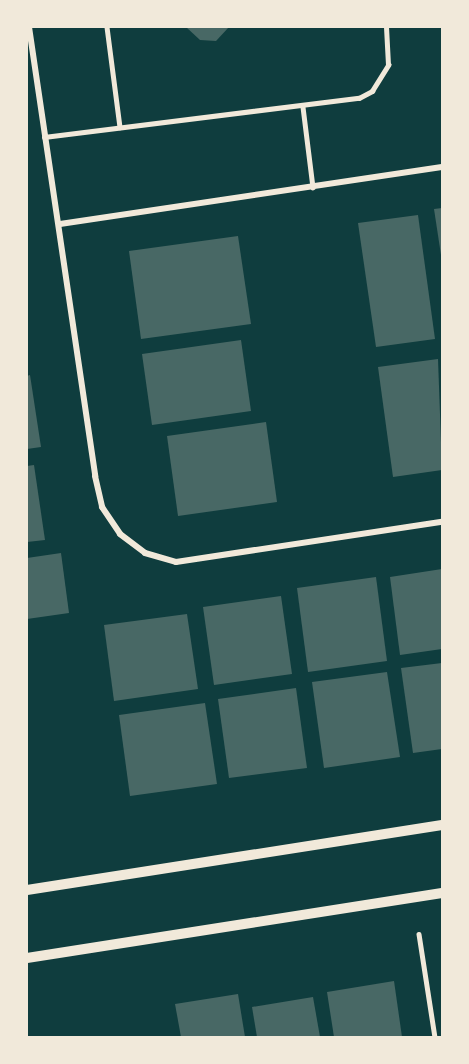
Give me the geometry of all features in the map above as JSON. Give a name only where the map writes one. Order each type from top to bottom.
[{"type":"street","points":[[29,27],[44,137],[60,224],[94,476],[102,507],[120,534],[145,553],[176,562],[442,522]]},
{"type":"street","points":[[60,224],[442,167]]},
{"type":"street","points":[[27,890],[442,825]]},
{"type":"street","points":[[27,958],[442,893]]},
{"type":"lane","points":[[107,27],[120,127]]},
{"type":"lane","points":[[44,137],[344,102],[372,91],[388,65],[386,27]]},
{"type":"lane","points":[[303,107],[313,187]]},
{"type":"lane","points":[[419,934],[435,1037]]},
{"type":"building","points":[[186,27],[229,27],[216,41],[200,40]]},
{"type":"building","points":[[442,208],[442,255],[441,255],[434,209]]},
{"type":"building","points":[[418,215],[435,339],[376,347],[358,223]]},
{"type":"building","points":[[238,236],[251,324],[141,339],[129,251]]},
{"type":"building","points":[[241,340],[251,411],[152,425],[142,354]]},
{"type":"building","points":[[438,359],[442,470],[393,477],[378,367]]},
{"type":"building","points":[[30,375],[41,447],[27,449],[27,376]]},
{"type":"building","points":[[266,422],[277,502],[178,516],[167,436]]},
{"type":"building","points":[[34,465],[45,540],[27,542],[27,466]]},
{"type":"building","points":[[61,553],[69,613],[27,619],[27,558]]},
{"type":"building","points":[[442,569],[442,649],[400,655],[390,577]]},
{"type":"building","points":[[376,577],[387,661],[308,672],[297,588]]},
{"type":"building","points":[[281,596],[292,674],[214,685],[203,607]]},
{"type":"building","points":[[187,614],[198,689],[114,701],[104,625]]},
{"type":"building","points":[[442,663],[442,749],[413,753],[401,668]]},
{"type":"building","points":[[387,672],[400,757],[324,768],[312,682]]},
{"type":"building","points":[[296,688],[307,768],[229,778],[218,699]]},
{"type":"building","points":[[205,703],[217,784],[130,796],[119,715]]},
{"type":"building","points":[[394,981],[402,1037],[334,1037],[327,992]]},
{"type":"building","points":[[238,994],[245,1037],[181,1037],[175,1004]]},
{"type":"building","points":[[313,997],[320,1037],[257,1037],[252,1007]]}]
